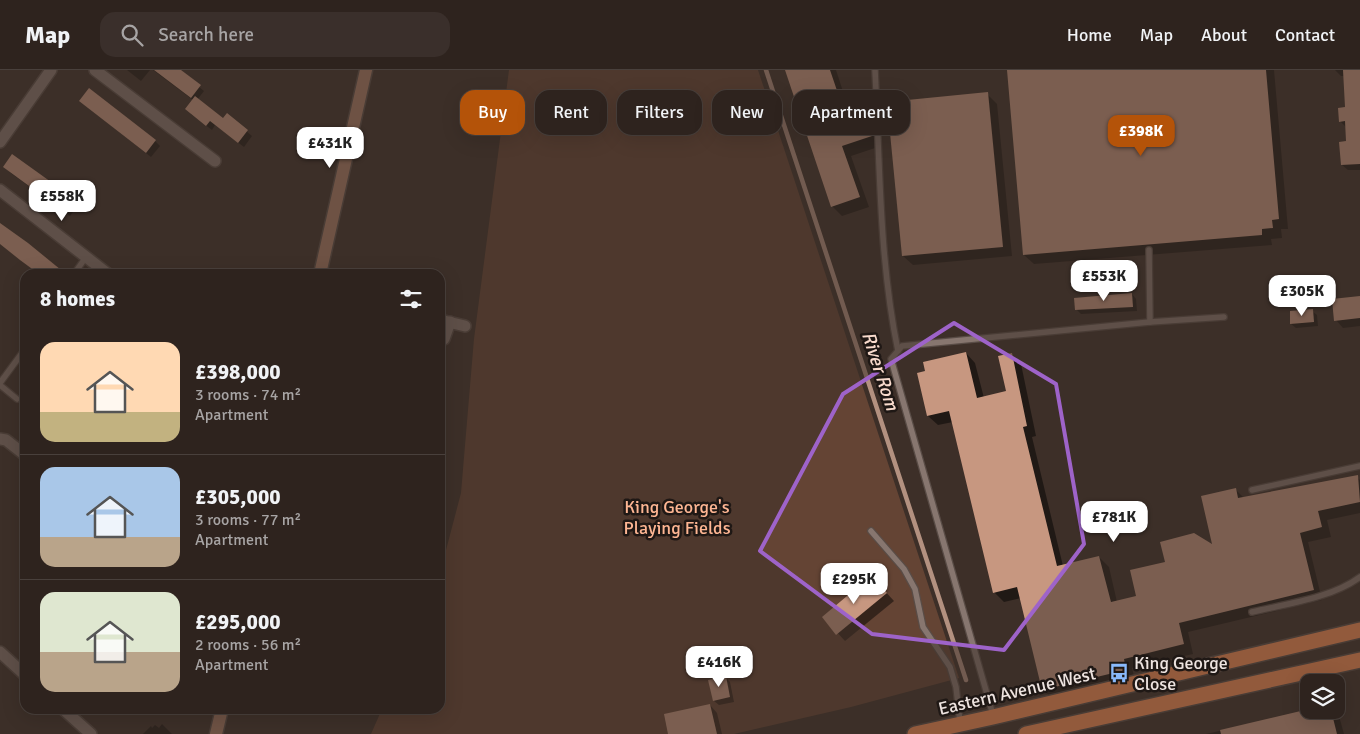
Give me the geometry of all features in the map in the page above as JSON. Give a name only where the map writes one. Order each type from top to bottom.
[{"type":"highway","name":"Eastern Avenue West","points":[[915,734],[1360,630]]},
{"type":"highway","points":[[1026,734],[1055,731],[1360,660]]},
{"type":"street","points":[[0,142],[51,70]]},
{"type":"street","points":[[95,70],[215,161]]},
{"type":"street","points":[[321,269],[366,70]]},
{"type":"street","points":[[0,190],[102,269]]},
{"type":"street","points":[[445,321],[465,326]]},
{"type":"street","points":[[0,439],[6,440],[20,451]]},
{"type":"street","points":[[0,652],[20,670]]},
{"type":"street","points":[[68,714],[90,734]]},
{"type":"street","points":[[216,734],[221,714]]},
{"type":"lane","points":[[875,70],[884,254],[892,320],[898,351]]},
{"type":"lane","points":[[1149,250],[1150,322]]},
{"type":"lane","points":[[78,269],[86,257]]},
{"type":"lane","points":[[993,717],[891,359],[902,346],[1150,322],[1224,317]]},
{"type":"lane","points":[[16,399],[0,384],[20,356]]},
{"type":"lane","points":[[1252,490],[1360,466]]},
{"type":"lane","points":[[871,532],[904,568],[914,589],[923,627],[950,667],[956,687],[960,724]]},
{"type":"lane","points":[[1252,612],[1324,594],[1360,577]]},
{"type":"highlighted area","points":[[954,323],[1056,384],[1084,544],[1004,650],[872,634],[760,551],[843,394]]},
{"type":"green space","name":"King George's Playing Fields","points":[[509,70],[758,70],[765,90],[712,90],[712,135],[779,135],[959,678],[851,707],[734,734],[371,734],[380,714],[445,714],[445,554],[461,493],[474,339],[501,135],[525,135],[525,90],[506,90]]},
{"type":"building","points":[[154,70],[181,70],[201,85],[191,98]]},
{"type":"building","points":[[785,70],[830,70],[837,90],[792,90]]},
{"type":"building","points":[[1007,70],[1266,70],[1279,219],[1272,220],[1273,228],[1262,229],[1262,235],[1023,255]]},
{"type":"building","points":[[1343,70],[1360,70],[1360,164],[1341,165],[1339,142],[1346,141],[1345,121],[1339,122],[1338,108],[1345,107]]},
{"type":"building","points":[[89,88],[156,140],[146,153],[79,101]]},
{"type":"building","points":[[988,92],[1003,247],[902,256],[890,135],[910,135],[910,100]]},
{"type":"building","points":[[195,96],[223,118],[227,113],[248,130],[238,143],[210,121],[206,126],[185,109]]},
{"type":"building","points":[[807,135],[872,135],[842,146],[860,197],[831,207]]},
{"type":"building","points":[[12,154],[72,197],[62,210],[3,167]]},
{"type":"building","points":[[0,223],[60,269],[32,269],[0,244]]},
{"type":"building","points":[[1132,293],[1133,307],[1075,310],[1074,298]]},
{"type":"building","points":[[1360,296],[1360,318],[1334,321],[1332,299]]},
{"type":"building","points":[[1313,309],[1314,322],[1290,324],[1290,311]]},
{"type":"building","points":[[966,352],[977,398],[1006,391],[998,356],[1012,353],[1027,426],[1023,427],[1057,566],[1099,556],[1111,602],[1136,596],[1130,570],[1165,562],[1160,542],[1194,533],[1212,544],[1201,496],[1236,488],[1238,498],[1358,475],[1360,502],[1318,511],[1322,527],[1300,533],[1314,590],[1179,623],[1184,644],[1124,659],[1126,670],[1042,690],[1017,587],[993,593],[949,411],[927,416],[917,373],[925,371],[923,362]]},
{"type":"building","points":[[872,575],[887,593],[836,635],[822,617]]},
{"type":"building","points":[[726,676],[730,697],[713,701],[708,680]]},
{"type":"building","points":[[710,704],[717,734],[668,734],[664,714]]},
{"type":"building","points":[[1300,711],[1300,719],[1333,719],[1337,734],[1221,734],[1220,730]]},
{"type":"waterway","name":"River Rom","points":[[766,70],[966,680]]},
{"type":"place","name":"King George Close","points":[[1119,673]]}]
